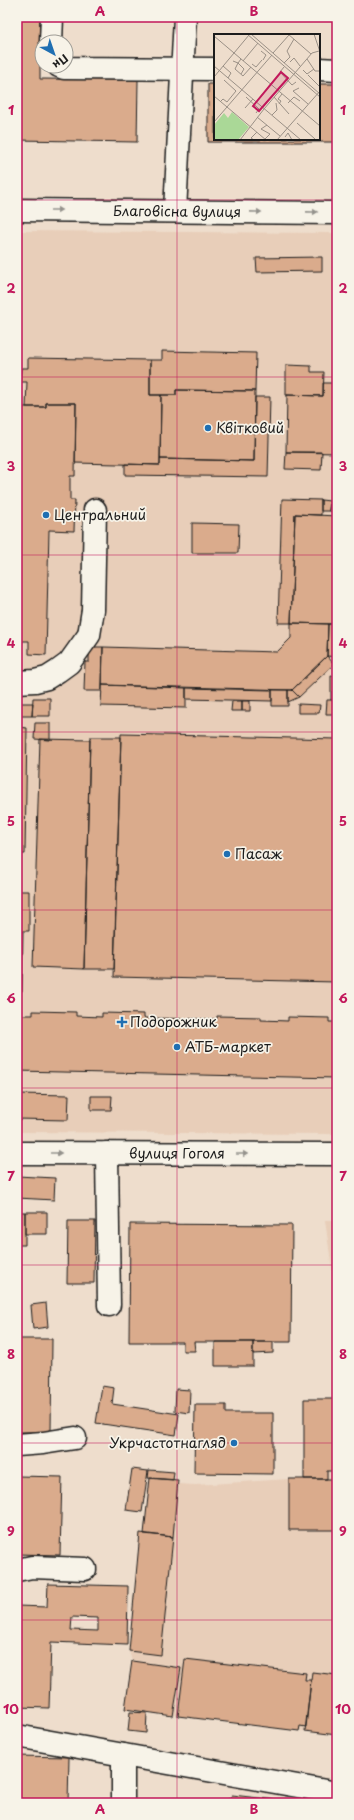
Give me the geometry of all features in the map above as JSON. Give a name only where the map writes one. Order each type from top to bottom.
[{"type":"main road","points":[[51,34],[52,17]]},
{"type":"main road","points":[[175,211],[185,17]]},
{"type":"main road","points":[[74,68],[214,69]]},
{"type":"main road","points":[[320,70],[337,70]]},
{"type":"main road","name":"Благовісна вулиця","points":[[17,210],[337,213]]},
{"type":"main road","points":[[17,682],[35,681],[47,678],[58,671],[73,658],[89,635],[93,610],[95,510]]},
{"type":"main road","name":"вулиця Гоголя","points":[[17,1153],[337,1154]]},
{"type":"main road","points":[[107,1153],[109,1305]]},
{"type":"main road","points":[[17,1445],[75,1438]]},
{"type":"main road","points":[[17,1570],[32,1567],[85,1569]]},
{"type":"main road","points":[[17,1736],[337,1793]]},
{"type":"main road","points":[[122,1803],[123,1755]]},
{"type":"shaded area","points":[[17,231],[337,233],[337,1134],[17,1132]]},
{"type":"shaded area","points":[[325,1220],[337,1220],[337,1304]]},
{"type":"shaded area","points":[[327,1471],[337,1471],[337,1735],[125,1709],[132,1661],[129,1651],[140,1533],[144,1534],[150,1478],[178,1480],[178,1484],[195,1485],[289,1479],[327,1479]]},
{"type":"building","points":[[17,17],[40,17],[40,34],[34,34],[34,74],[40,74],[40,79],[138,80],[137,142],[17,140]]},
{"type":"building","points":[[208,84],[214,84],[214,140],[320,140],[320,84],[337,84],[337,142],[208,142]]},
{"type":"building","points":[[322,257],[322,271],[257,272],[256,258]]},
{"type":"building","points":[[162,351],[256,353],[255,391],[176,390],[176,395],[150,395],[150,360],[162,360]]},
{"type":"building","points":[[28,358],[150,360],[150,395],[161,395],[160,465],[75,463],[76,403],[46,403],[46,407],[26,407],[27,382],[20,382],[21,368],[28,368]]},
{"type":"building","points":[[286,365],[311,366],[311,372],[324,372],[323,396],[286,395]]},
{"type":"building","points":[[323,383],[337,383],[337,453],[286,452],[287,395],[323,396]]},
{"type":"building","name":"Квітковий","points":[[176,390],[255,391],[254,461],[160,459],[161,395],[176,395]]},
{"type":"building","points":[[255,397],[270,397],[268,477],[125,475],[125,464],[160,465],[160,459],[254,461]]},
{"type":"building","name":"Центральний","points":[[46,403],[76,403],[75,476],[70,476],[70,500],[75,500],[74,531],[49,530],[46,655],[29,654],[29,641],[22,641],[22,644],[17,644],[17,407],[46,407]]},
{"type":"building","points":[[286,452],[322,452],[321,470],[285,469]]},
{"type":"building","points":[[282,499],[321,500],[321,515],[295,514],[291,623],[278,623]]},
{"type":"building","points":[[321,500],[330,501],[329,511],[321,511]]},
{"type":"building","points":[[330,501],[337,501],[337,512],[329,511]]},
{"type":"building","points":[[295,514],[337,516],[335,624],[291,623]]},
{"type":"building","points":[[192,523],[239,524],[238,553],[192,553]]},
{"type":"building","points":[[335,607],[337,607],[337,624],[335,624]]},
{"type":"building","points":[[291,623],[328,624],[327,656],[292,690],[102,685],[103,647],[277,652],[291,638]]},
{"type":"building","points":[[328,624],[337,624],[337,657],[327,656]]},
{"type":"building","points":[[89,647],[103,647],[102,691],[84,691],[85,662],[89,662]]},
{"type":"building","points":[[327,656],[334,664],[299,697],[292,690]]},
{"type":"building","points":[[331,676],[337,677],[337,700],[331,700]]},
{"type":"building","points":[[102,685],[186,688],[186,708],[101,706]]},
{"type":"building","points":[[186,688],[272,690],[272,701],[186,699]]},
{"type":"building","points":[[272,690],[288,690],[288,706],[272,706]]},
{"type":"building","points":[[288,690],[292,690],[299,697],[288,702]]},
{"type":"building","points":[[33,698],[50,698],[50,716],[32,716]]},
{"type":"building","points":[[327,700],[337,700],[337,714],[326,714]]},
{"type":"building","points":[[232,701],[242,701],[242,711],[231,711]]},
{"type":"building","points":[[242,701],[250,701],[250,711],[242,711]]},
{"type":"building","points":[[17,703],[33,703],[32,716],[17,716]]},
{"type":"building","points":[[298,704],[320,705],[319,713],[298,713]]},
{"type":"building","points":[[35,723],[50,723],[50,740],[34,739]]},
{"type":"building","points":[[17,727],[27,728],[25,854],[17,854]]},
{"type":"building","name":"Пасаж","points":[[121,734],[337,739],[337,982],[114,977]]},
{"type":"building","points":[[90,737],[121,737],[114,969],[84,969]]},
{"type":"building","points":[[40,739],[90,740],[84,969],[33,967]]},
{"type":"building","points":[[17,891],[29,891],[29,931],[23,931],[22,991],[17,991]]},
{"type":"building","name":"АТБ-маркет","points":[[33,1011],[76,1012],[76,1016],[102,1017],[102,1013],[144,1014],[144,1018],[217,1019],[217,1016],[261,1017],[261,1020],[288,1021],[288,1017],[329,1018],[329,1022],[337,1022],[337,1078],[17,1071],[17,1015],[33,1015]]},
{"type":"building","points":[[17,1094],[69,1095],[68,1120],[17,1119]]},
{"type":"building","points":[[91,1096],[112,1096],[111,1110],[91,1110]]},
{"type":"building","points":[[17,1176],[55,1178],[54,1200],[17,1198]]},
{"type":"building","points":[[17,1212],[25,1212],[25,1245],[17,1245]]},
{"type":"building","points":[[25,1212],[47,1212],[47,1234],[25,1234]]},
{"type":"building","points":[[68,1221],[95,1221],[94,1283],[67,1283]]},
{"type":"building","points":[[130,1224],[292,1225],[291,1342],[194,1342],[195,1351],[183,1351],[183,1342],[129,1342]]},
{"type":"building","points":[[46,1303],[48,1327],[33,1329],[31,1305]]},
{"type":"building","points":[[17,1339],[52,1339],[51,1432],[17,1432]]},
{"type":"building","points":[[215,1342],[253,1342],[253,1366],[215,1366]]},
{"type":"building","points":[[253,1342],[273,1342],[273,1353],[253,1354]]},
{"type":"building","points":[[102,1386],[114,1388],[112,1404],[179,1414],[176,1435],[96,1423]]},
{"type":"building","points":[[176,1389],[190,1390],[189,1413],[175,1411]]},
{"type":"building","points":[[304,1399],[337,1399],[337,1471],[327,1471],[327,1479],[304,1479]]},
{"type":"building","name":"Укрчастотнагляд","points":[[195,1405],[226,1405],[226,1413],[273,1413],[273,1474],[194,1473]]},
{"type":"building","points":[[132,1469],[148,1471],[142,1512],[126,1510]]},
{"type":"building","points":[[149,1470],[174,1472],[173,1480],[148,1478]]},
{"type":"building","points":[[17,1476],[62,1477],[60,1555],[17,1554]]},
{"type":"building","points":[[150,1478],[178,1480],[173,1537],[144,1534]]},
{"type":"building","points":[[289,1479],[337,1479],[337,1530],[289,1530]]},
{"type":"building","points":[[140,1533],[173,1537],[161,1655],[129,1651]]},
{"type":"building","points":[[48,1584],[128,1586],[127,1645],[51,1642],[49,1708],[17,1707],[17,1606],[47,1607]],"holes":[[[72,1617],[98,1618],[98,1631],[71,1630]]]},
{"type":"building","points":[[185,1659],[306,1673],[305,1680],[311,1680],[306,1727],[300,1726],[299,1731],[178,1716]]},
{"type":"building","points":[[132,1661],[181,1668],[173,1716],[125,1709]]},
{"type":"building","points":[[312,1672],[337,1675],[337,1735],[305,1731]]},
{"type":"building","points":[[130,1712],[147,1713],[146,1733],[128,1731]]},
{"type":"building","points":[[17,1756],[69,1757],[68,1803],[17,1803]]},
{"type":"building","points":[[232,1795],[304,1803],[225,1803]]},
{"type":"place","name":"Квітковий","points":[[208,428]]},
{"type":"place","name":"Центральний","points":[[46,515]]},
{"type":"place","name":"Пасаж","points":[[227,854]]},
{"type":"place","name":"Подорожник","points":[[122,1022]]},
{"type":"place","name":"АТБ-маркет","points":[[177,1047]]},
{"type":"place","name":"Укрчастотнагляд","points":[[234,1443]]}]
